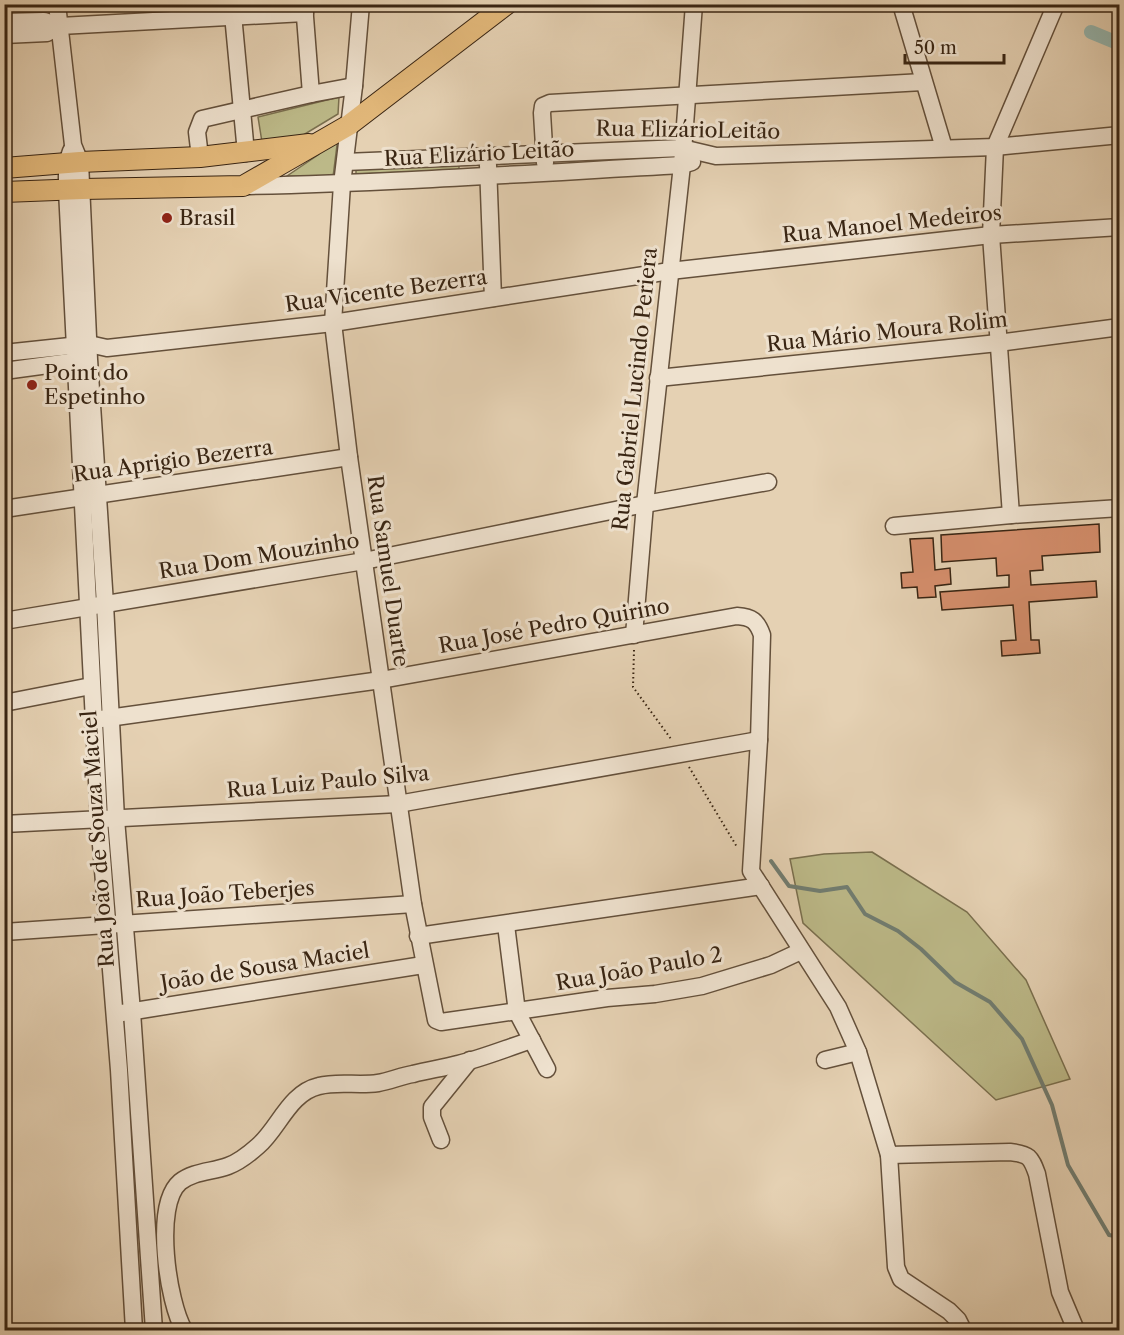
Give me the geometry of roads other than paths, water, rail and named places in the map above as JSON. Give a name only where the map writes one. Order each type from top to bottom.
[{"type":"main road","points":[[4,192],[243,186],[349,125],[507,4]]},
{"type":"main road","points":[[4,168],[73,157],[200,157],[315,143]]},
{"type":"street","name":"Rua João de Souza Maciel","points":[[57,4],[75,189],[90,496],[88,606],[92,686],[134,1330]]},
{"type":"street","name":"Rua Samuel Duarte","points":[[361,4],[342,184],[333,323],[349,457],[398,804],[418,936],[435,1020]]},
{"type":"street","name":"Rua Gabriel Lucindo Periera","points":[[634,635],[645,504],[681,165],[694,4]]},
{"type":"street","points":[[901,4],[944,148]]},
{"type":"street","points":[[1011,515],[991,235],[995,147],[1056,4]]},
{"type":"street","points":[[4,22],[44,21],[60,26],[233,11],[305,9],[311,94]]},
{"type":"street","points":[[233,11],[246,153]]},
{"type":"street","points":[[4,35],[47,33],[60,26]]},
{"type":"street","points":[[545,173],[543,106],[550,103],[923,82]]},
{"type":"street","points":[[200,157],[197,132],[202,119],[354,86]]},
{"type":"street","name":"Rua ElizárioLeitão","points":[[345,162],[682,148],[716,156],[995,147],[1118,134]]},
{"type":"street","points":[[488,155],[493,298]]},
{"type":"street","name":"Rua Elizário Leitão","points":[[243,186],[342,184],[681,165],[716,156]]},
{"type":"street","name":"Rua Manoel Medeiros","points":[[670,271],[991,235],[1119,227]]},
{"type":"street","name":"Rua Vicente Bezerra","points":[[4,371],[107,348],[333,323],[670,271]]},
{"type":"street","name":"Rua Mário Moura Rolim","points":[[658,378],[998,343],[1119,327]]},
{"type":"street","name":"Rua Vicente Bezerra","points":[[4,353],[82,352]]},
{"type":"street","name":"Rua Aprigio Bezerra","points":[[4,509],[349,457]]},
{"type":"street","name":"Rua Dom Mouzinho","points":[[4,621],[364,561],[645,504],[768,482]]},
{"type":"street","name":"Rua João de Souza Maciel","points":[[90,496],[105,604],[116,819],[154,1330]]},
{"type":"street","points":[[894,526],[1119,508]]},
{"type":"street","name":"Rua José Pedro Quirino","points":[[94,720],[381,680],[736,616],[749,617],[758,624],[762,635],[759,740]]},
{"type":"street","points":[[4,703],[92,686]]},
{"type":"street","points":[[759,740],[751,871],[838,1007],[858,1052],[890,1155],[896,1267],[901,1280],[949,1311],[958,1320],[963,1330]]},
{"type":"street","name":"Rua Luiz Paulo Silva","points":[[4,824],[398,804],[759,740]]},
{"type":"street","points":[[418,936],[506,925],[761,886]]},
{"type":"street","name":"Rua João Teberjes","points":[[4,932],[413,904]]},
{"type":"street","points":[[506,925],[517,1012],[547,1070]]},
{"type":"street","name":"Rua João Paulo 2","points":[[435,1020],[441,1022],[702,986],[771,965],[801,951]]},
{"type":"street","name":"João de Sousa Maciel","points":[[115,1015],[423,965]]},
{"type":"street","points":[[184,1330],[176,1312],[166,1259],[165,1228],[168,1206],[172,1191],[179,1183],[194,1174],[228,1166],[242,1159],[261,1144],[285,1111],[310,1089],[319,1086],[379,1083],[470,1060],[532,1041]]},
{"type":"street","points":[[825,1060],[858,1052]]},
{"type":"street","points":[[441,1140],[432,1117],[432,1107],[470,1060]]},
{"type":"street","points":[[890,1155],[1010,1152],[1028,1156],[1037,1174],[1059,1292],[1076,1330]]},
{"type":"waterway","points":[[1091,32],[1120,44]]},
{"type":"waterway","points":[[771,861],[789,886],[820,891],[847,887],[865,914],[898,931],[921,949],[955,982],[990,1002],[1022,1039],[1052,1105],[1068,1165],[1109,1235],[1120,1237]]},
{"type":"place","name":"Brasil","points":[[167,218]]},
{"type":"place","name":"Point do Espetinho","points":[[32,385]]}]
